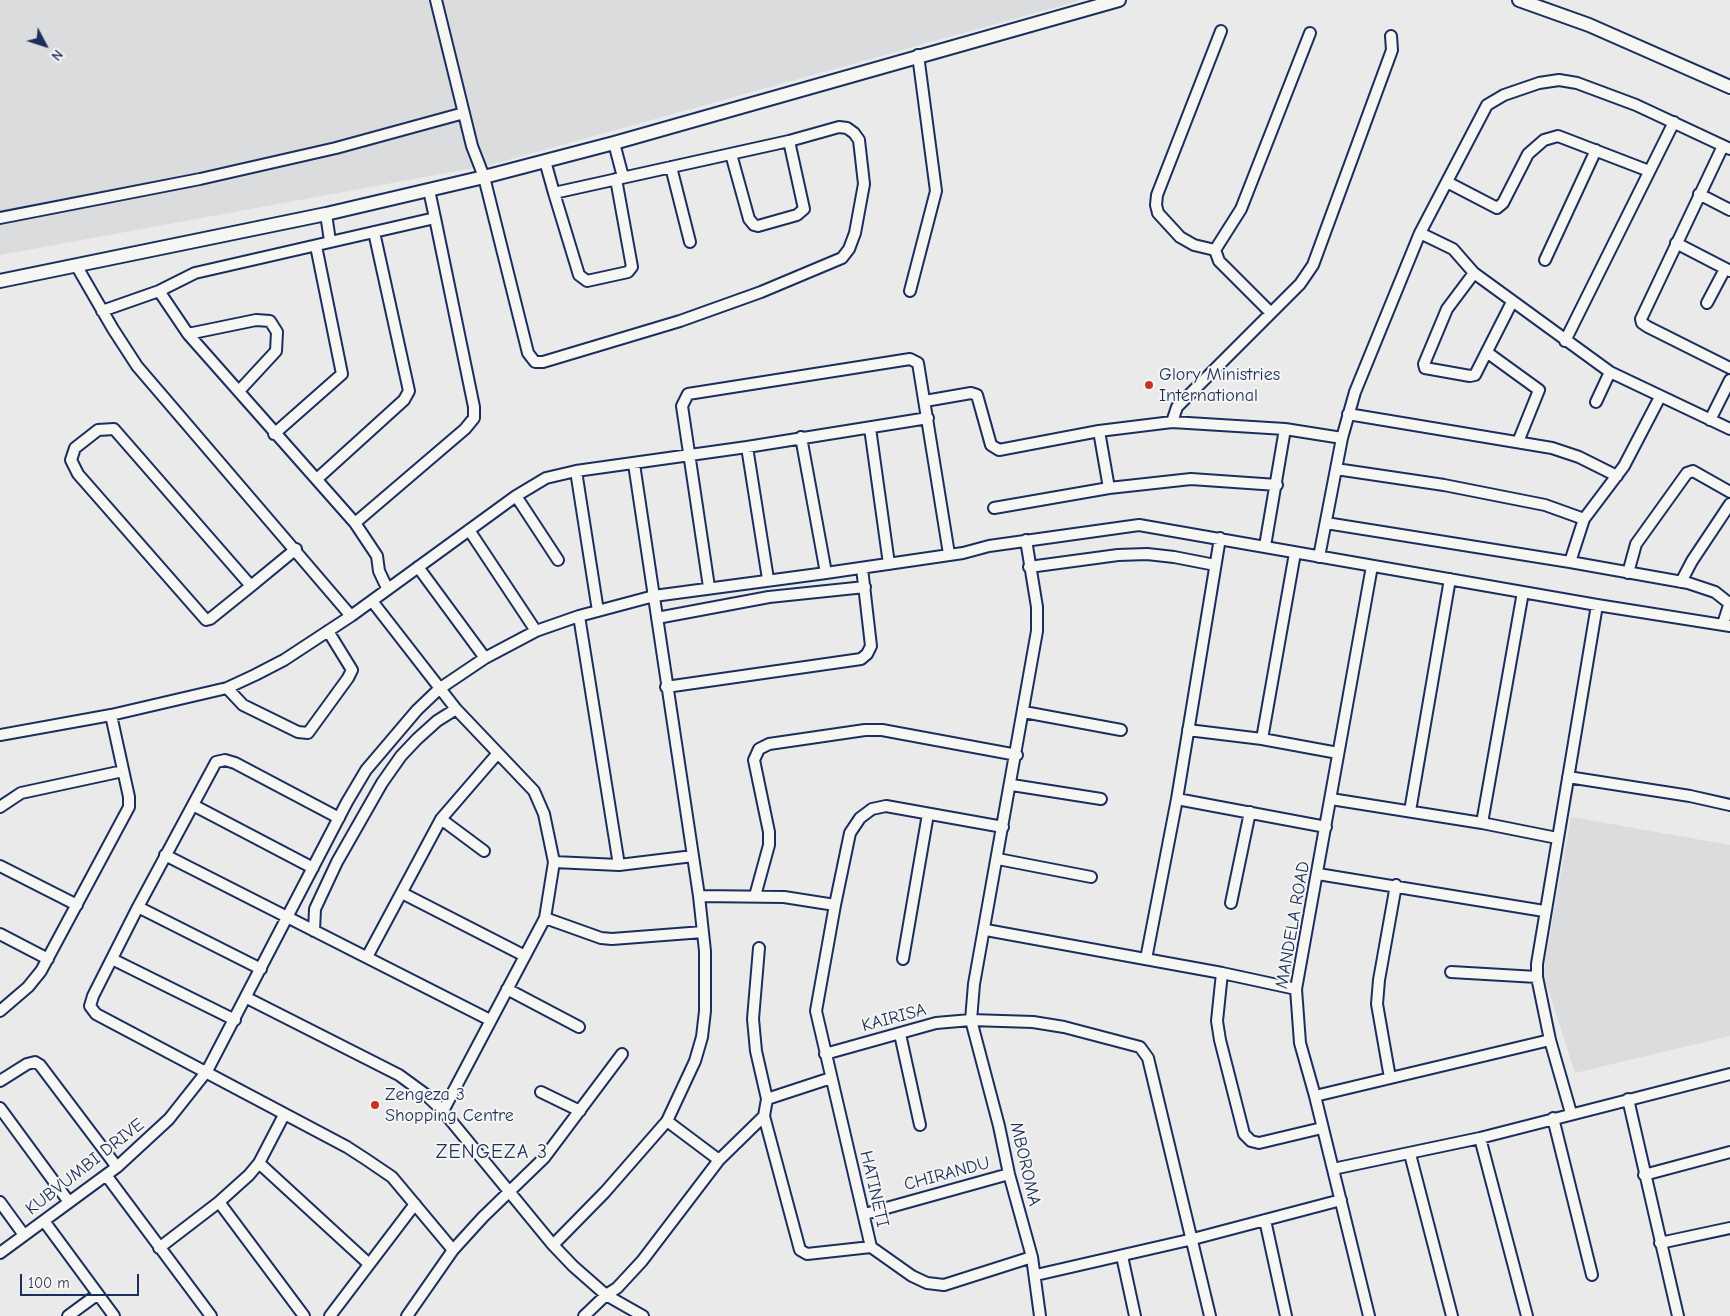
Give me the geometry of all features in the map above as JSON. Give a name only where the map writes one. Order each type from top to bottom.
[{"type":"main road","points":[[0,280],[326,214],[484,177],[614,143],[1119,0]]},
{"type":"main road","points":[[1519,0],[1589,25],[1730,87]]},
{"type":"street","points":[[436,0],[472,146],[484,177],[528,354],[535,362],[544,362],[727,304],[770,288],[846,254],[856,233],[864,184],[859,140],[847,128],[839,128],[789,142],[554,193]]},
{"type":"street","points":[[1215,250],[1194,245],[1180,237],[1158,213],[1156,205],[1157,195],[1221,31]]},
{"type":"street","points":[[1215,250],[1241,210],[1310,33]]},
{"type":"street","points":[[1172,422],[1176,407],[1300,284],[1313,264],[1392,50],[1391,36]]},
{"type":"street","points":[[910,291],[936,192],[918,56]]},
{"type":"street","points":[[1319,557],[1348,414],[1383,320],[1420,233],[1486,106],[1504,95],[1539,83],[1559,80],[1577,83],[1674,122],[1727,147],[1699,194],[1641,322],[1730,368]]},
{"type":"street","points":[[0,218],[210,177],[336,148],[464,114]]},
{"type":"street","points":[[1565,341],[1674,122]]},
{"type":"street","points":[[1447,182],[1497,208],[1503,203],[1528,154],[1544,140],[1558,136],[1649,171]]},
{"type":"street","points":[[731,154],[749,219],[754,225],[758,226],[797,216],[804,209],[789,142]]},
{"type":"street","points":[[545,160],[579,275],[587,281],[628,272],[632,267],[614,143]]},
{"type":"street","points":[[1545,260],[1596,150]]},
{"type":"street","points":[[671,167],[690,242]]},
{"type":"street","points":[[355,522],[465,429],[474,418],[474,407],[429,190]]},
{"type":"street","points":[[1699,194],[1730,210]]},
{"type":"street","points":[[326,214],[330,241]]},
{"type":"street","points":[[102,312],[158,291],[195,273],[435,218]]},
{"type":"street","points":[[318,478],[404,400],[409,391],[374,232]]},
{"type":"street","points":[[1420,233],[1453,249],[1474,272],[1512,302],[1610,372],[1730,429]]},
{"type":"street","points":[[1676,243],[1727,270],[1708,303]]},
{"type":"street","points":[[274,434],[342,374],[316,246]]},
{"type":"street","points":[[1215,250],[1219,261],[1270,312]]},
{"type":"street","points":[[76,265],[102,312],[137,366],[351,616]]},
{"type":"street","points":[[1474,272],[1447,309],[1424,367],[1431,371],[1474,376],[1488,353],[1512,302]]},
{"type":"street","points":[[158,291],[188,334],[274,434],[318,478],[355,522],[377,556],[379,571],[387,588]]},
{"type":"street","points":[[188,334],[263,318],[270,320],[277,332],[276,351],[270,360],[238,391]]},
{"type":"street","points":[[1488,353],[1539,390],[1518,442]]},
{"type":"street","points":[[709,587],[682,406],[688,394],[910,358],[918,363],[949,554]]},
{"type":"street","points":[[1596,402],[1610,372]]},
{"type":"street","points":[[1710,420],[1730,380]]},
{"type":"street","points":[[925,401],[971,393],[977,395],[991,445],[999,450],[1099,431],[1172,422],[1286,429],[1342,438]]},
{"type":"street","points":[[1570,562],[1584,519],[1632,453],[1660,397]]},
{"type":"street","points":[[1348,414],[1518,442],[1566,452],[1617,476]]},
{"type":"street","points":[[0,735],[111,715],[227,688],[284,660],[351,616],[387,588],[538,481],[576,471],[688,456],[928,418]]},
{"type":"street","points":[[870,428],[889,564]]},
{"type":"street","points":[[251,586],[114,429],[98,430],[75,448],[71,460],[78,474],[206,620],[210,619],[296,550]]},
{"type":"street","points":[[1265,546],[1286,429]]},
{"type":"street","points":[[1099,431],[1108,488]]},
{"type":"street","points":[[801,437],[826,573]]},
{"type":"street","points":[[747,447],[768,580]]},
{"type":"street","points":[[553,1245],[605,1192],[667,1121],[695,1061],[702,1037],[706,984],[700,896],[666,687],[634,464]]},
{"type":"street","points":[[1336,469],[1444,485],[1545,504],[1584,519]]},
{"type":"street","points":[[576,471],[598,611]]},
{"type":"street","points":[[1628,573],[1636,544],[1686,473],[1693,471],[1730,492]]},
{"type":"street","points":[[994,508],[1108,488],[1191,479],[1277,485]]},
{"type":"street","points":[[516,496],[558,560]]},
{"type":"street","points":[[1681,582],[1692,561],[1730,504]]},
{"type":"street","points":[[1326,523],[1570,562],[1681,582],[1715,592],[1730,603],[1726,625]]},
{"type":"street","name":"KUBVUMBI DRIVE","points":[[0,1253],[117,1167],[169,1119],[207,1071],[366,770],[416,710],[439,689],[485,658],[536,631],[579,616],[654,596],[709,587],[862,568],[1026,540],[1140,525],[1596,605],[1726,625]]},
{"type":"street","points":[[469,530],[536,631]]},
{"type":"street","points":[[1146,959],[1177,799],[1220,538]]},
{"type":"street","points":[[971,1020],[974,984],[986,930],[1012,785],[1038,620],[1026,540]]},
{"type":"street","points":[[1262,739],[1295,553]]},
{"type":"street","points":[[1029,567],[1147,554],[1216,565]]},
{"type":"street","name":"MANDELA ROAD","points":[[1369,1316],[1315,1096],[1300,1043],[1296,989],[1372,566]]},
{"type":"street","points":[[418,567],[485,658]]},
{"type":"street","points":[[666,687],[861,659],[867,654],[871,646],[862,568]]},
{"type":"street","points":[[1410,811],[1450,579]]},
{"type":"street","points":[[657,618],[769,597],[865,587]]},
{"type":"street","points":[[1482,823],[1523,592]]},
{"type":"street","points":[[372,601],[456,709],[526,781],[539,801],[544,814],[554,862],[545,918],[443,1111]]},
{"type":"street","points":[[1571,1113],[1550,1040],[1537,977],[1538,952],[1596,605]]},
{"type":"street","points":[[579,616],[619,865]]},
{"type":"street","points":[[227,688],[243,705],[298,732],[308,733],[352,670],[328,631]]},
{"type":"street","points":[[314,931],[315,908],[337,862],[382,783],[401,756],[417,739],[437,721],[456,709]]},
{"type":"street","points":[[1024,712],[1120,730]]},
{"type":"street","points":[[0,1011],[36,978],[129,807],[124,771],[111,715]]},
{"type":"street","points":[[756,896],[769,845],[769,832],[754,760],[759,749],[764,746],[865,730],[882,730],[1017,756]]},
{"type":"street","points":[[1188,730],[1262,739],[1338,753]]},
{"type":"street","points":[[367,957],[441,819],[498,753]]},
{"type":"street","points":[[339,818],[225,760],[220,760],[210,770],[165,855],[112,958],[90,1006],[92,1010],[207,1071],[284,1115],[347,1147],[367,1160],[392,1177],[453,1250]]},
{"type":"street","points":[[0,807],[21,794],[124,771]]},
{"type":"street","points":[[1568,777],[1690,796],[1730,805]]},
{"type":"street","points":[[1012,785],[1101,799]]},
{"type":"street","points":[[1177,799],[1326,827]]},
{"type":"street","points":[[1331,799],[1482,823],[1557,838]]},
{"type":"street","points":[[193,805],[313,868]]},
{"type":"street","name":"HATINETI","points":[[1003,827],[886,806],[872,809],[860,818],[850,833],[816,1011],[865,1214],[871,1247],[912,1276],[927,1283],[944,1285],[1032,1256]]},
{"type":"street","points":[[1231,903],[1250,812]]},
{"type":"street","points":[[903,959],[928,814]]},
{"type":"street","points":[[441,819],[484,852]]},
{"type":"street","points":[[165,855],[490,1020]]},
{"type":"street","points":[[554,862],[619,865],[693,856]]},
{"type":"street","points":[[998,859],[1091,877]]},
{"type":"street","points":[[0,866],[77,905]]},
{"type":"street","points":[[1318,874],[1544,910]]},
{"type":"street","points":[[1390,1078],[1377,1004],[1379,980],[1396,885]]},
{"type":"street","points":[[402,893],[525,956]]},
{"type":"street","points":[[700,896],[756,896],[835,905]]},
{"type":"street","points":[[138,907],[261,969]]},
{"type":"street","points":[[545,918],[612,939],[702,932]]},
{"type":"street","points":[[986,930],[1222,973],[1296,989]]},
{"type":"street","points":[[0,934],[48,959]]},
{"type":"street","points":[[759,948],[754,1036],[767,1099],[764,1116],[800,1250],[807,1254],[871,1247]]},
{"type":"street","points":[[112,958],[235,1020]]},
{"type":"street","points":[[1451,972],[1537,977]]},
{"type":"street","points":[[1222,973],[1217,1021],[1244,1134],[1251,1141],[1259,1143],[1322,1128]]},
{"type":"street","points":[[507,989],[579,1027]]},
{"type":"street","points":[[246,998],[398,1075],[424,1094],[443,1111],[553,1245],[606,1295],[643,1316]]},
{"type":"street","name":"KAIRISA","points":[[825,1054],[936,1023],[971,1020],[1025,1022],[1064,1027],[1134,1045],[1145,1051],[1193,1239]]},
{"type":"street","name":"MBOROMA","points":[[971,1020],[1000,1126],[1009,1174],[1032,1256],[1040,1316]]},
{"type":"street","points":[[900,1034],[920,1125]]},
{"type":"street","points":[[1315,1096],[1550,1040]]},
{"type":"street","points":[[407,1316],[453,1250],[483,1217],[544,1158],[622,1054]]},
{"type":"street","points":[[0,1081],[27,1064],[35,1062],[40,1065],[117,1167]]},
{"type":"street","points":[[1333,1169],[1480,1138],[1571,1113],[1730,1074]]},
{"type":"street","points":[[767,1099],[831,1078]]},
{"type":"street","points":[[540,1092],[580,1110]]},
{"type":"street","points":[[1628,1099],[1678,1316]]},
{"type":"street","points":[[0,1108],[69,1202]]},
{"type":"street","points":[[159,1248],[219,1202],[259,1163],[284,1115]]},
{"type":"street","points":[[584,1316],[606,1295],[617,1288],[642,1261],[719,1160],[764,1116]]},
{"type":"street","points":[[1553,1118],[1592,1275]]},
{"type":"street","points":[[667,1121],[719,1160]]},
{"type":"street","points":[[1480,1138],[1526,1316]]},
{"type":"street","points":[[1644,1174],[1730,1152]]},
{"type":"street","points":[[1410,1154],[1452,1316]]},
{"type":"street","points":[[259,1163],[369,1264]]},
{"type":"street","name":"CHIRANDU","points":[[865,1214],[1009,1174]]},
{"type":"street","points":[[106,1175],[210,1316]]},
{"type":"street","points":[[1036,1275],[1193,1239],[1340,1200]]},
{"type":"street","points":[[0,1202],[24,1235]]},
{"type":"street","points":[[219,1202],[304,1316]]},
{"type":"street","points":[[330,1316],[415,1204]]},
{"type":"street","points":[[1265,1220],[1286,1316]]},
{"type":"street","points":[[44,1221],[114,1316]]},
{"type":"street","points":[[1660,1243],[1730,1228]]},
{"type":"street","points":[[1193,1239],[1210,1316]]},
{"type":"street","points":[[1122,1256],[1135,1316]]},
{"type":"street","points":[[68,1316],[98,1294]]},
{"type":"shaded area","points":[[0,0],[1078,1],[490,165],[0,255]]},
{"type":"shaded area","points":[[1571,817],[1730,845],[1730,1036],[1575,1073],[1543,973]]},
{"type":"place","name":"Glory Ministries International","points":[[1149,385]]},
{"type":"place","name":"Zengeza 3 Shopping Centre","points":[[375,1105]]},
{"type":"district","name":"ZENGEZA 3","points":[[492,1152]]}]
